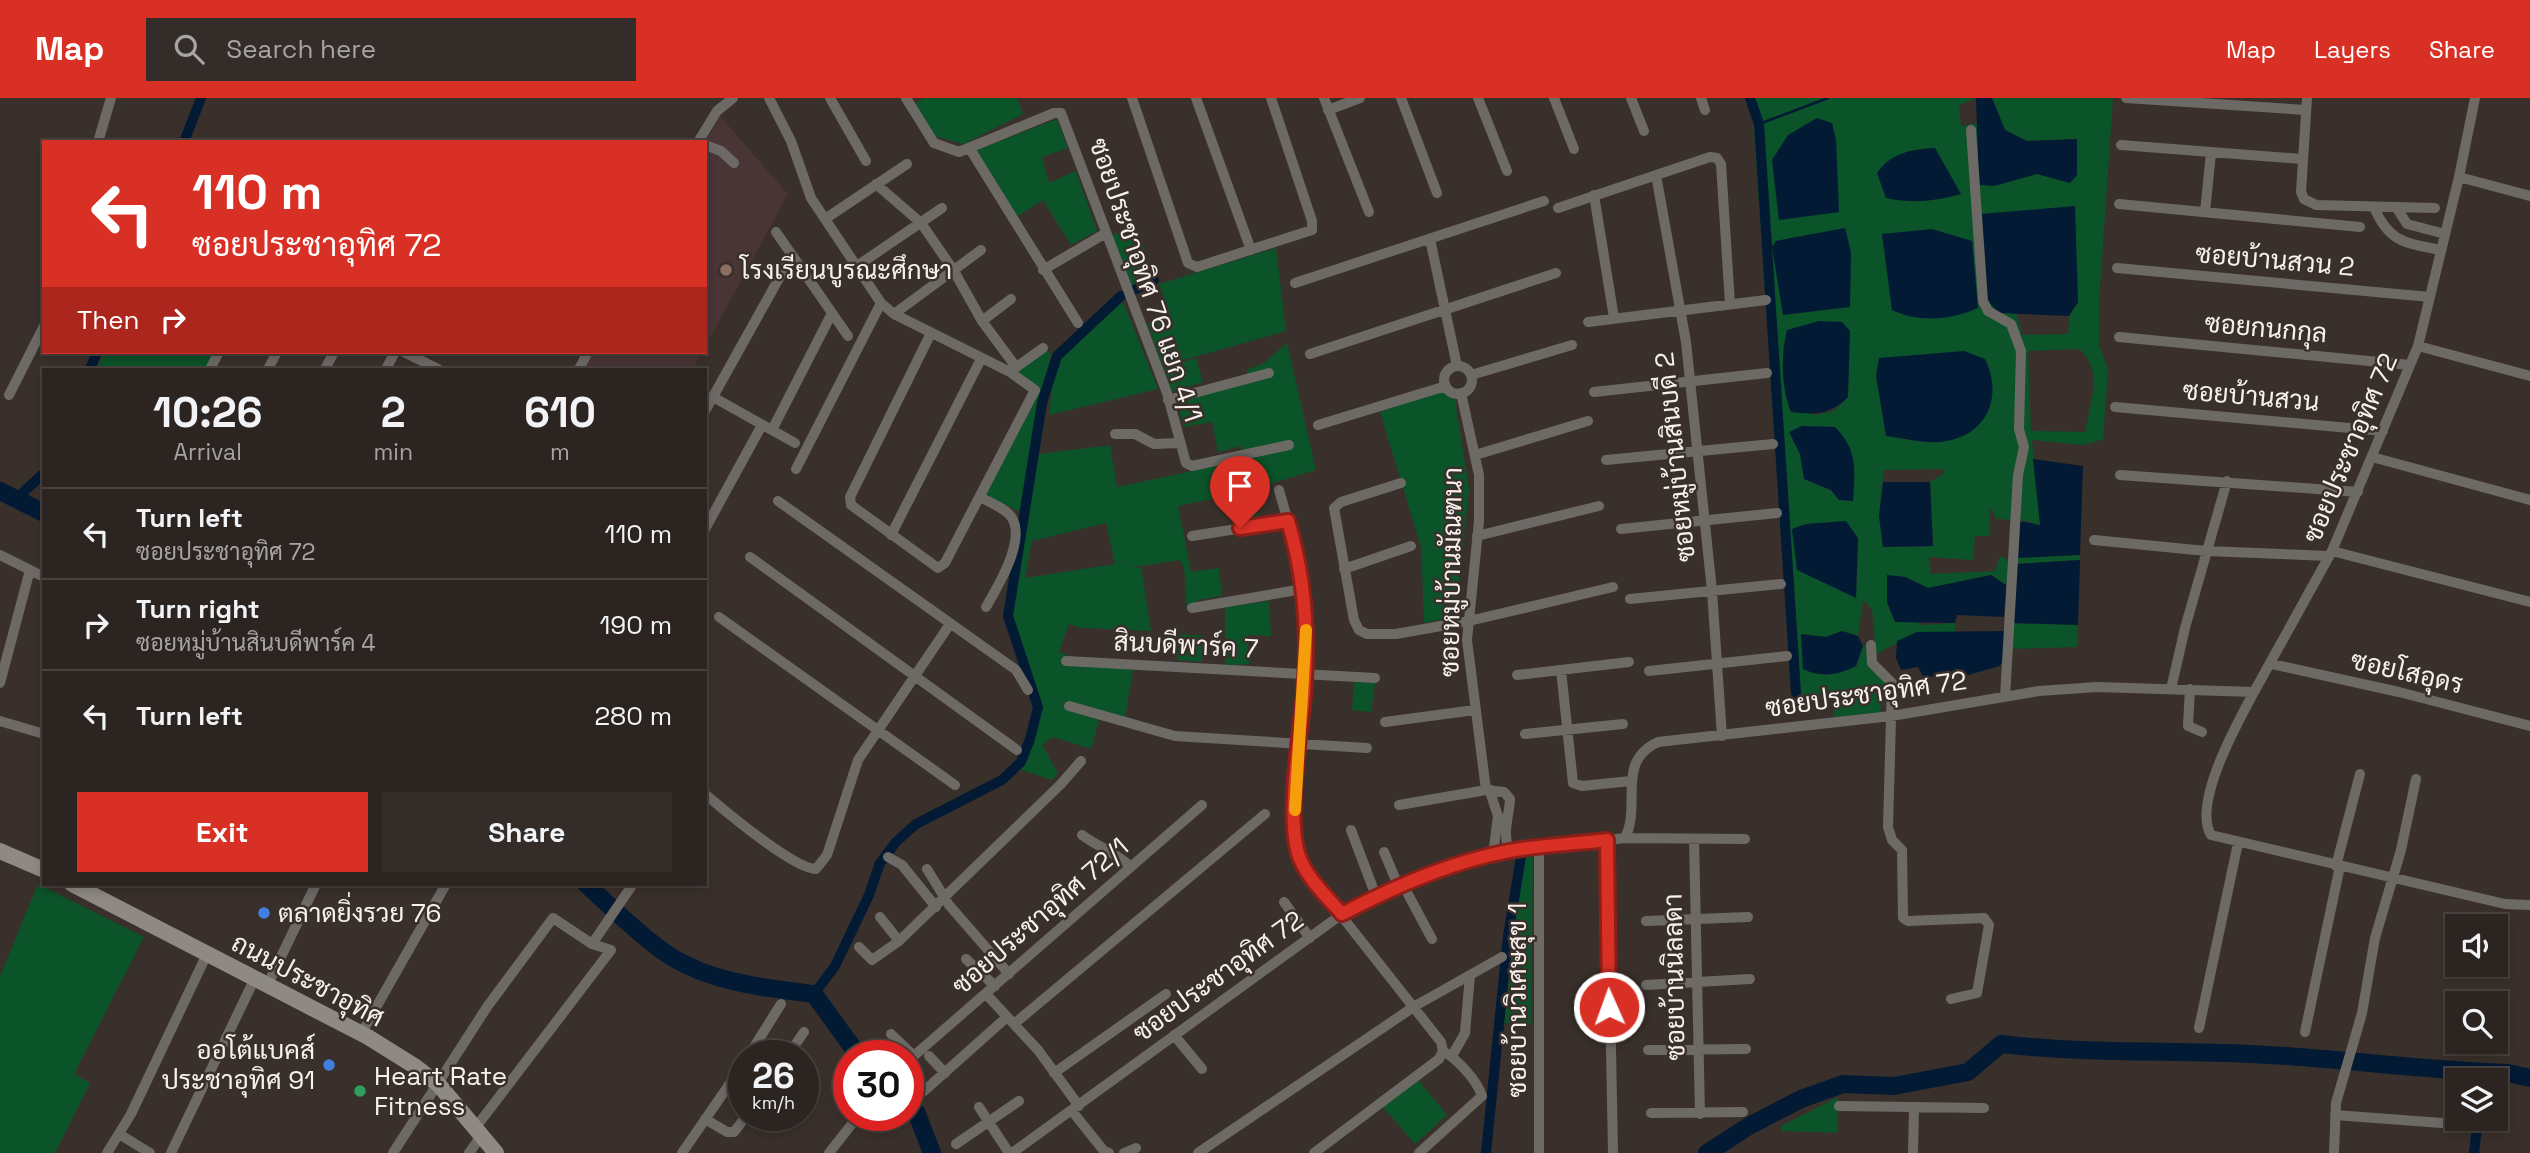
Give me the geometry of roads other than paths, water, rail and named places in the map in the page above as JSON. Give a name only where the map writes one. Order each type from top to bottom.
[{"type":"main road","points":[[0,850],[42,869]]},
{"type":"main road","name":"ถนนประชาอุทิศ","points":[[76,886],[361,1034],[415,1067],[439,1085],[496,1153]]},
{"type":"street","points":[[99,140],[111,98]]},
{"type":"street","points":[[700,140],[717,111],[733,98]]},
{"type":"street","points":[[769,98],[791,141],[803,180],[825,219],[881,303],[894,314],[981,359],[1013,369]]},
{"type":"street","points":[[830,98],[866,161]]},
{"type":"street","points":[[906,98],[934,143],[947,150],[970,149],[1078,323]]},
{"type":"street","points":[[1132,98],[1191,267],[1312,230],[1312,221],[1270,98]]},
{"type":"street","points":[[1196,98],[1251,250]]},
{"type":"street","points":[[1324,98],[1369,212]]},
{"type":"street","points":[[1328,110],[1360,98]]},
{"type":"street","points":[[1401,98],[1437,193]]},
{"type":"street","points":[[1478,98],[1507,171]]},
{"type":"street","points":[[1554,98],[1574,149]]},
{"type":"street","points":[[1631,98],[1644,131]]},
{"type":"street","points":[[1701,98],[1705,110]]},
{"type":"street","points":[[2126,98],[2306,104],[2301,192],[2310,203],[2435,208]]},
{"type":"street","name":"ซอยประชาอุทิศ 72","points":[[1011,1153],[1342,914],[1376,895],[1400,884],[1509,851],[1625,838],[1632,825],[1631,782],[1643,748],[1658,742],[1891,716],[2005,697],[2097,687],[2254,692],[2331,554],[2418,346],[2459,177],[2475,98]]},
{"type":"street","name":"ซอยประชาอุทิศ 76 แยก 4/1","points":[[970,149],[1013,128],[1061,113],[1168,400],[1186,463],[1192,466],[1289,445]]},
{"type":"street","points":[[1971,130],[1983,301],[1988,311],[2011,324],[2021,351],[2019,417],[2024,447],[2018,475],[2005,697]]},
{"type":"street","points":[[2121,145],[2302,159]]},
{"type":"street","points":[[707,146],[721,151],[734,163]]},
{"type":"street","points":[[2205,212],[2211,153]]},
{"type":"street","points":[[1558,208],[1710,157],[1717,158],[1721,164],[1730,304]]},
{"type":"street","points":[[825,219],[907,164]]},
{"type":"street","name":"ซอยหมู่บ้านสินบดี 2","points":[[1656,175],[1690,381],[1719,663],[1722,736]]},
{"type":"street","points":[[2459,177],[2530,196]]},
{"type":"street","points":[[876,184],[920,223],[954,271],[1013,369],[1033,385],[1034,394],[945,563],[938,568],[851,505],[850,498],[931,333]]},
{"type":"street","points":[[1594,195],[1614,318]]},
{"type":"street","points":[[1295,284],[1544,201]]},
{"type":"street","points":[[2119,204],[2360,227]]},
{"type":"street","points":[[2374,207],[2390,235],[2414,245],[2441,250]]},
{"type":"street","points":[[2396,207],[2407,224],[2445,234]]},
{"type":"street","points":[[858,266],[942,208]]},
{"type":"street","points":[[776,232],[848,336]]},
{"type":"street","points":[[1043,270],[1106,233]]},
{"type":"street","points":[[1430,239],[1457,366]]},
{"type":"street","points":[[894,314],[981,250]]},
{"type":"street","points":[[707,408],[792,256]]},
{"type":"street","name":"ซอยบ้านสวน 2","points":[[2117,268],[2430,297]]},
{"type":"street","points":[[1310,354],[1556,273]]},
{"type":"street","points":[[982,321],[1011,299]]},
{"type":"street","points":[[1588,321],[1766,300]]},
{"type":"street","points":[[796,469],[881,303]]},
{"type":"street","points":[[707,526],[832,313]]},
{"type":"street","points":[[9,395],[42,330]]},
{"type":"street","name":"ซอยกนกกุล","points":[[2119,337],[2410,365]]},
{"type":"street","points":[[1471,376],[1572,345]]},
{"type":"street","points":[[2418,346],[2530,376]]},
{"type":"street","points":[[1013,369],[1042,348]]},
{"type":"street","points":[[408,354],[436,368]]},
{"type":"street","points":[[891,535],[981,359]]},
{"type":"street","points":[[1457,366],[1466,368],[1471,376],[1468,388],[1461,393],[1452,392],[1446,386],[1446,373],[1457,366]]},
{"type":"street","points":[[1168,400],[1269,373]]},
{"type":"street","points":[[1594,392],[1767,373]]},
{"type":"street","points":[[1318,425],[1446,386]]},
{"type":"street","name":"ซอยหมู่บ้านมัณฑนา","points":[[1461,393],[1479,475],[1477,536],[1467,640],[1488,789],[1498,816],[1493,855]]},
{"type":"street","points":[[713,397],[795,443]]},
{"type":"street","name":"ซอยบ้านสวน","points":[[2115,407],[2383,431]]},
{"type":"street","points":[[1475,455],[1588,421]]},
{"type":"street","points":[[1115,434],[1135,434],[1154,444],[1179,443]]},
{"type":"street","points":[[1606,460],[1773,444]]},
{"type":"street","points":[[2372,457],[2530,500]]},
{"type":"street","points":[[2120,475],[2358,492]]},
{"type":"street","points":[[2171,689],[2227,481]]},
{"type":"street","points":[[1401,483],[1341,502],[1334,508],[1354,620],[1359,630],[1367,634],[1396,634],[1469,621],[1613,587]]},
{"type":"street","points":[[1279,491],[1303,589],[1307,618],[1294,811],[1300,858],[1310,876],[1415,1006],[1447,1054],[1479,1088],[1482,1096],[1419,1153]]},
{"type":"street","points":[[980,497],[1008,513],[1016,527],[1009,563],[986,607]]},
{"type":"street","points":[[778,501],[1016,670],[1028,690]]},
{"type":"street","points":[[1477,536],[1599,506]]},
{"type":"street","points":[[1621,529],[1777,513]]},
{"type":"street","points":[[1192,536],[1288,521]]},
{"type":"street","points":[[2094,540],[2206,551],[2331,554],[2530,602]]},
{"type":"street","points":[[1344,569],[1410,547]]},
{"type":"street","points":[[0,555],[42,576]]},
{"type":"street","points":[[750,557],[1017,750]]},
{"type":"street","points":[[0,682],[30,570]]},
{"type":"street","points":[[1630,598],[1781,584]]},
{"type":"street","points":[[1192,608],[1303,589]]},
{"type":"street","points":[[719,617],[955,785]]},
{"type":"street","points":[[707,796],[787,857],[806,869],[816,869],[827,855],[858,760],[950,624]]},
{"type":"street","points":[[1871,645],[1872,663],[1892,683],[1888,827],[1890,838],[1902,850],[1903,918],[1908,921],[1984,918],[1989,925],[1977,993],[1951,999]]},
{"type":"street","points":[[1649,671],[1787,656]]},
{"type":"street","name":"สินบดีพาร์ค 7","points":[[1066,661],[1375,678]]},
{"type":"street","points":[[1517,675],[1629,663]]},
{"type":"street","name":"ซอยโสอุดร","points":[[2272,664],[2399,692],[2530,726]]},
{"type":"street","points":[[1561,670],[1573,783],[1582,786],[1631,782]]},
{"type":"street","points":[[2190,688],[2188,726],[2202,732]]},
{"type":"street","points":[[2254,692],[2214,778],[2205,813],[2205,821],[2211,835],[2505,904],[2530,905]]},
{"type":"street","points":[[1069,706],[1175,736],[1367,748]]},
{"type":"street","points":[[1385,722],[1475,710]]},
{"type":"street","points":[[0,721],[42,733]]},
{"type":"street","points":[[1525,734],[1623,724]]},
{"type":"street","points":[[859,947],[872,960],[899,941],[1061,784],[1081,761]]},
{"type":"street","points":[[2305,1032],[2338,866],[2360,774]]},
{"type":"street","points":[[2334,1153],[2335,1115],[2347,1061],[2362,1013],[2375,937],[2416,779]]},
{"type":"street","points":[[1399,805],[1488,789],[1504,792],[1510,799],[1506,813],[1505,839],[1509,851]]},
{"type":"street","name":"ซอยประชาอุทิศ 72/1","points":[[924,1048],[1202,805]]},
{"type":"street","points":[[924,1091],[1265,814]]},
{"type":"street","points":[[1350,830],[1376,895]]},
{"type":"street","points":[[1082,835],[1102,850],[1122,858],[1131,867]]},
{"type":"street","points":[[1625,838],[1745,839]]},
{"type":"street","name":"ซอยบ้านนิลลดา","points":[[1694,839],[1700,1114]]},
{"type":"street","points":[[1607,840],[1613,1153]]},
{"type":"street","points":[[2199,1028],[2238,843]]},
{"type":"street","name":"ซอยบ้านวิเศษสุข 1","points":[[1539,847],[1539,1153]]},
{"type":"street","points":[[1384,852],[1432,939]]},
{"type":"street","points":[[888,857],[902,864],[936,907]]},
{"type":"street","points":[[927,869],[945,898],[1009,974]]},
{"type":"street","points":[[171,1153],[260,983],[315,886]]},
{"type":"street","points":[[361,1034],[445,886]]},
{"type":"street","points":[[593,944],[632,886]]},
{"type":"street","points":[[1284,902],[1310,938]]},
{"type":"street","points":[[880,917],[899,941]]},
{"type":"street","points":[[1646,921],[1748,917]]},
{"type":"street","points":[[393,1153],[487,1007],[553,918],[593,944],[611,950],[479,1131],[469,1153]]},
{"type":"street","points":[[107,1153],[119,1134],[207,954]]},
{"type":"street","points":[[1198,1153],[1415,1006],[1502,957]]},
{"type":"street","points":[[966,959],[995,986]]},
{"type":"street","points":[[1314,1153],[1447,1054],[1465,1033],[1470,975]]},
{"type":"street","points":[[1646,985],[1750,979]]},
{"type":"street","points":[[986,994],[1054,1073],[1104,1151],[1109,1153]]},
{"type":"street","points":[[1054,1073],[1166,994]]},
{"type":"street","points":[[758,1040],[781,1004]]},
{"type":"street","points":[[798,1040],[804,1032]]},
{"type":"street","points":[[891,1034],[896,1040]]},
{"type":"street","points":[[1174,1035],[1202,1069]]},
{"type":"street","points":[[1648,1051],[1746,1049]]},
{"type":"street","points":[[929,1056],[945,1073]]},
{"type":"street","points":[[682,1153],[728,1085]]},
{"type":"street","points":[[956,1144],[1019,1101]]},
{"type":"street","points":[[1839,1106],[1984,1108]]},
{"type":"street","points":[[979,1107],[1011,1153]]},
{"type":"street","points":[[1913,1153],[1914,1108]]},
{"type":"street","points":[[1651,1113],[1743,1112]]},
{"type":"street","points":[[2335,1115],[2442,1123]]},
{"type":"street","points":[[705,1119],[727,1132],[735,1131]]},
{"type":"street","points":[[829,1153],[846,1131]]},
{"type":"street","points":[[119,1134],[144,1152]]},
{"type":"street","points":[[1124,1153],[1136,1148]]},
{"type":"water","points":[[1976,98],[1992,98],[2005,130],[2027,141],[2077,139],[2077,175],[2070,183],[2037,174],[1994,186],[1979,185]]},
{"type":"water","points":[[1817,118],[1832,123],[1836,140],[1839,212],[1779,220],[1772,160],[1788,135]]},
{"type":"water","points":[[1935,148],[1961,194],[1924,201],[1886,198],[1877,173],[1883,166],[1903,153]]},
{"type":"water","points":[[2075,206],[2078,302],[2069,316],[1999,313],[1987,300],[1981,214]]},
{"type":"water","points":[[1845,228],[1851,252],[1850,307],[1783,315],[1772,247],[1776,241]]},
{"type":"water","points":[[1932,229],[1972,241],[1978,308],[1935,318],[1913,317],[1892,310],[1882,234]]},
{"type":"water","points":[[1819,321],[1842,322],[1850,331],[1848,397],[1835,407],[1822,412],[1791,412],[1783,371],[1787,330]]},
{"type":"water","points":[[1964,351],[1985,359],[1990,373],[1992,399],[1982,421],[1960,437],[1946,441],[1924,442],[1886,436],[1876,376],[1879,358]]},
{"type":"water","points":[[1802,426],[1835,427],[1848,444],[1853,461],[1853,501],[1839,500],[1831,490],[1804,479],[1800,454],[1789,432]]},
{"type":"water","points":[[2033,459],[2083,466],[2080,555],[2016,558],[2019,521],[2040,525]]},
{"type":"water","points":[[1883,482],[1930,482],[1933,546],[1883,547],[1879,516]]},
{"type":"water","points":[[1846,521],[1858,538],[1856,598],[1797,570],[1792,529],[1806,524]]},
{"type":"water","points":[[2080,560],[2078,625],[2012,623],[2016,564]]},
{"type":"water","points":[[1887,575],[1905,577],[1928,588],[1991,575],[2006,585],[2004,617],[1957,615],[1955,623],[1895,622],[1887,602]]},
{"type":"water","points":[[1842,631],[1858,636],[1863,646],[1856,666],[1830,674],[1817,674],[1803,669],[1801,634],[1826,637]]},
{"type":"water","points":[[2004,631],[2004,658],[2000,666],[1968,675],[1923,677],[1918,667],[1901,670],[1896,658],[1897,641],[1917,632]]},
{"type":"waterway","points":[[185,140],[201,98]]},
{"type":"waterway","points":[[1750,98],[1759,124],[1796,693]]},
{"type":"waterway","points":[[1759,124],[1828,98]]},
{"type":"waterway","points":[[1136,289],[1154,280]]},
{"type":"waterway","points":[[814,994],[835,966],[869,895],[880,863],[896,842],[916,824],[1002,780],[1021,762],[1038,707],[1008,616],[1042,403],[1057,356],[1121,296]]},
{"type":"waterway","points":[[90,368],[96,354]]},
{"type":"waterway","points":[[17,498],[42,475]]},
{"type":"waterway","points":[[0,491],[42,512]]},
{"type":"waterway","points":[[1486,1153],[1508,936],[1521,857]]},
{"type":"waterway","points":[[588,886],[644,936],[681,962],[736,982],[814,994],[847,1040]]},
{"type":"waterway","points":[[1707,1153],[1749,1126],[1801,1099],[1843,1084],[1894,1086],[1968,1072],[2001,1044],[2064,1049],[2284,1056],[2508,1073],[2530,1078]]},
{"type":"waterway","points":[[924,1131],[932,1153]]},
{"type":"waterway","points":[[2474,1153],[2477,1131]]},
{"type":"place","name":"โรงเรียนบูรณะศึกษา","points":[[726,270]]},
{"type":"place","name":"ตลาดยิ่งรวย 76","points":[[264,913]]},
{"type":"place","name":"ออโต้แบคส์ ประชาอุทิศ 91","points":[[329,1065]]},
{"type":"place","name":"Heart Rate Fitness","points":[[360,1091]]}]
